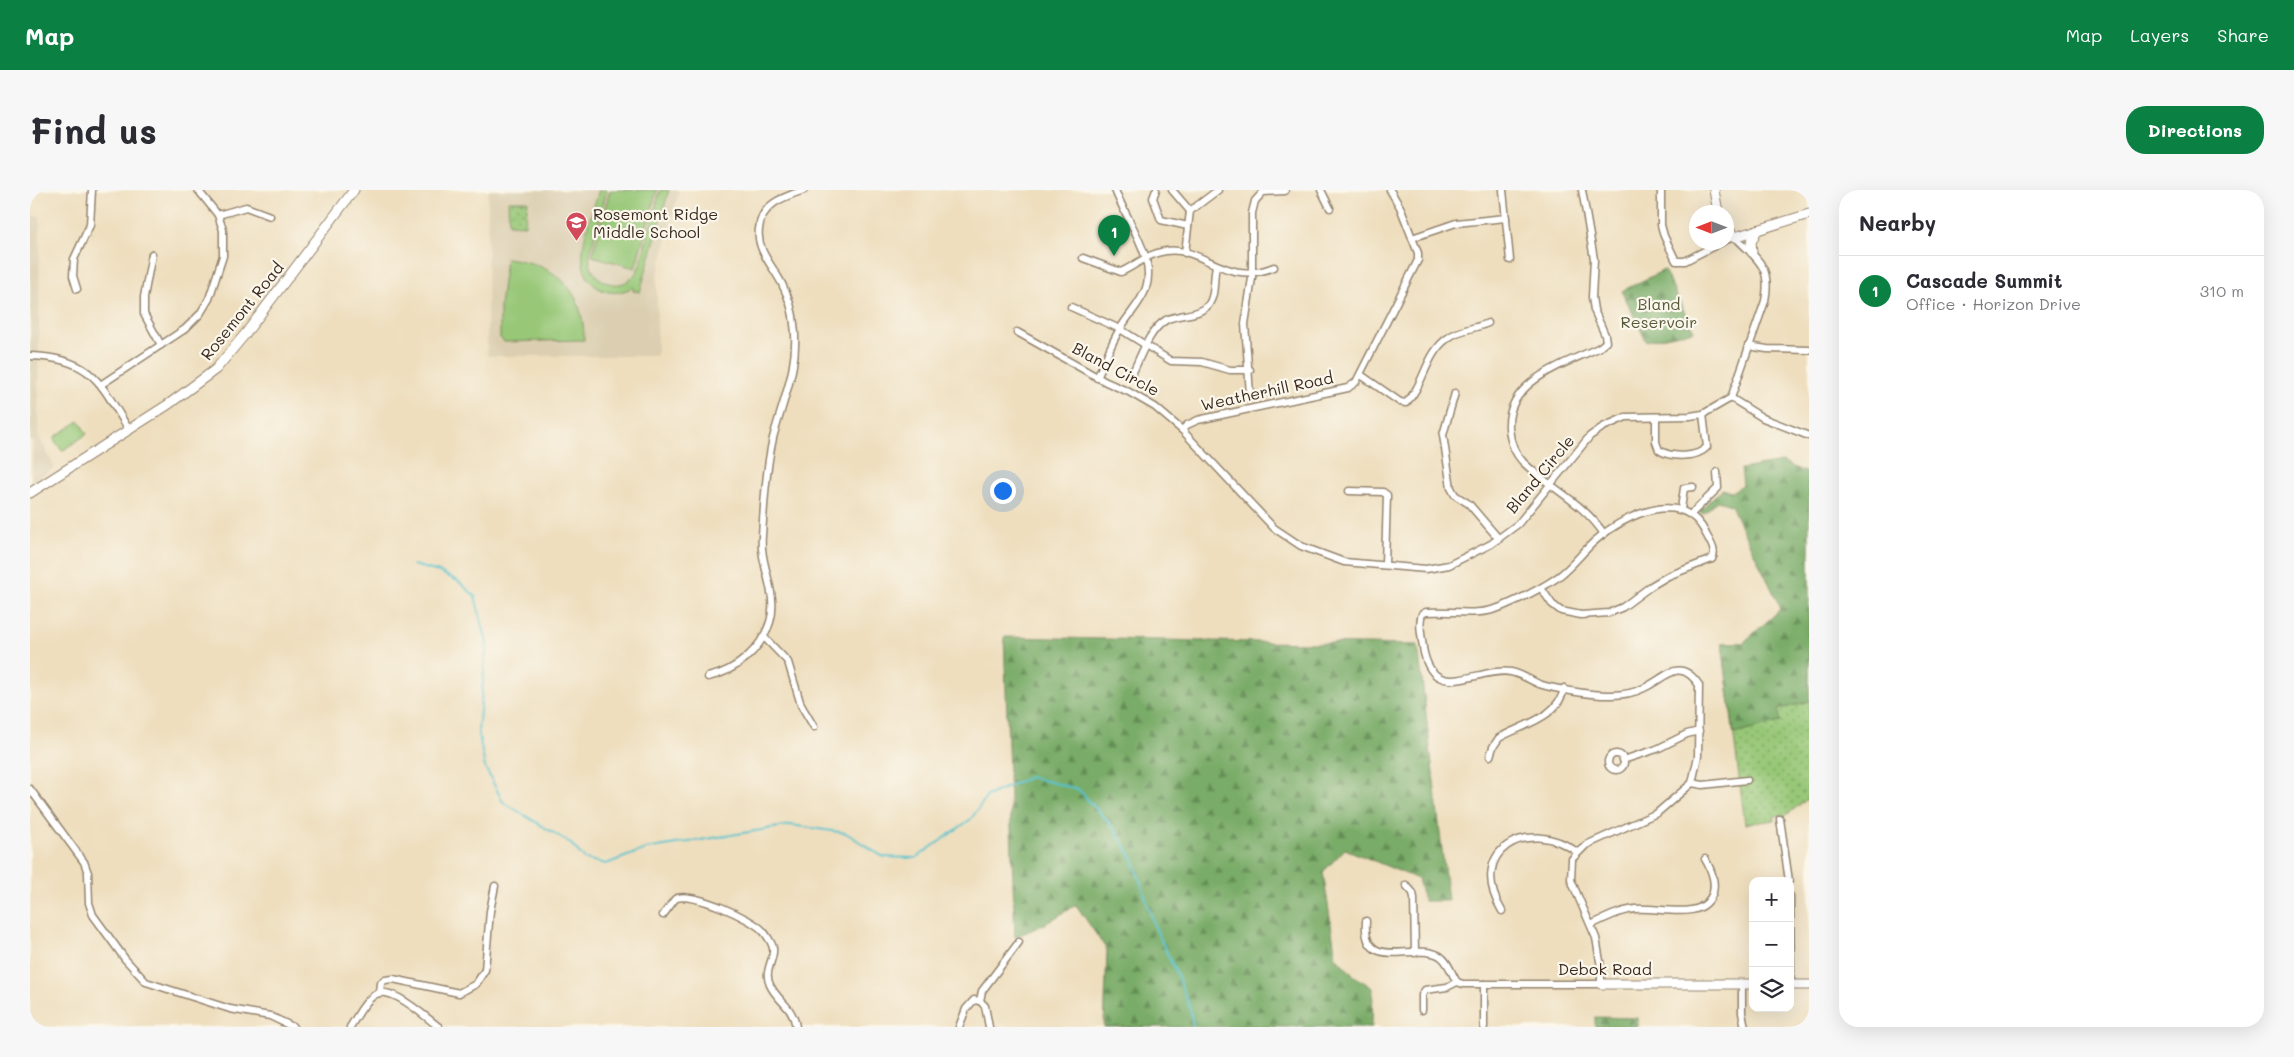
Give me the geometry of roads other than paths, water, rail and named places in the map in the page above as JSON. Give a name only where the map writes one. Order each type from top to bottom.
[{"type":"main road","name":"Rosemont Road","points":[[30,492],[129,430],[195,385],[226,358],[354,190]]},
{"type":"main road","points":[[1714,190],[1717,205]]},
{"type":"main road","points":[[1734,238],[1809,214]]},
{"type":"main road","points":[[1752,252],[1751,242],[1757,230]]},
{"type":"main road","name":"Debok Road","points":[[1601,984],[1749,984]]},
{"type":"main road","points":[[1794,985],[1809,984]]},
{"type":"street","points":[[77,289],[73,276],[74,259],[90,226],[92,190]]},
{"type":"street","points":[[102,384],[185,329],[200,314],[209,299],[224,249],[223,230],[218,215],[198,190]]},
{"type":"street","points":[[708,676],[730,671],[739,666],[764,637],[770,622],[772,605],[761,549],[764,514],[771,452],[794,368],[796,342],[791,307],[781,282],[762,249],[759,228],[765,212],[777,200],[804,190]]},
{"type":"street","points":[[1098,378],[1120,329],[1144,294],[1148,281],[1146,258],[1139,239],[1115,190]]},
{"type":"street","points":[[1156,190],[1153,198],[1160,220],[1188,226]]},
{"type":"street","points":[[1172,190],[1190,211]]},
{"type":"street","points":[[1185,252],[1190,211],[1218,190]]},
{"type":"street","points":[[1320,190],[1330,208]]},
{"type":"street","name":"Weatherhill Road","points":[[1182,430],[1187,425],[1198,420],[1348,388],[1356,382],[1416,267],[1418,253],[1400,207],[1390,190]]},
{"type":"street","points":[[1503,190],[1510,260]]},
{"type":"street","points":[[1582,190],[1594,259],[1592,297],[1594,310],[1605,335],[1606,342],[1600,347],[1528,384],[1514,401],[1509,423],[1510,440],[1518,456],[1584,511],[1604,534]]},
{"type":"street","points":[[1661,190],[1661,225],[1676,261],[1685,261],[1706,250]]},
{"type":"street","points":[[1250,394],[1250,370],[1245,324],[1252,273],[1252,212],[1255,201],[1263,192],[1285,191]]},
{"type":"street","points":[[218,215],[246,206],[270,216]]},
{"type":"street","points":[[1412,238],[1456,224],[1506,218]]},
{"type":"street","points":[[1734,241],[1752,252],[1764,268],[1768,284],[1765,301],[1731,398],[1764,418],[1809,436]]},
{"type":"street","points":[[1083,258],[1120,272],[1146,258],[1165,251],[1185,252],[1216,266],[1252,273],[1274,267]]},
{"type":"street","points":[[152,254],[144,297],[144,314],[161,345]]},
{"type":"street","points":[[1133,372],[1146,345],[1158,327],[1167,320],[1201,311],[1210,303],[1216,266]]},
{"type":"street","points":[[1071,307],[1120,329],[1171,361],[1202,362],[1230,370],[1250,370]]},
{"type":"street","points":[[1361,375],[1400,402],[1406,402],[1420,382],[1436,348],[1456,333],[1488,323]]},
{"type":"street","name":"Bland Circle","points":[[1017,332],[1098,378],[1156,407],[1182,430],[1274,528],[1288,539],[1344,562],[1413,568],[1439,568],[1462,559],[1499,539],[1525,517],[1590,436],[1603,427],[1626,417],[1683,417],[1703,414],[1731,398]]},
{"type":"street","points":[[1748,346],[1809,350]]},
{"type":"street","points":[[30,356],[68,361],[89,372],[102,384],[129,430]]},
{"type":"street","points":[[1455,392],[1444,434],[1451,488],[1455,495],[1469,504],[1499,539]]},
{"type":"street","points":[[1656,417],[1656,442],[1659,450],[1667,454],[1682,455],[1698,453],[1707,447],[1703,414]]},
{"type":"street","points":[[1691,514],[1718,488],[1717,472]]},
{"type":"street","points":[[1681,509],[1684,488],[1693,487]]},
{"type":"street","points":[[1349,491],[1383,492],[1387,494],[1385,565]]},
{"type":"street","points":[[1541,588],[1552,604],[1560,611],[1581,615],[1615,612],[1652,585],[1714,556],[1714,550],[1702,526],[1691,514],[1681,509],[1666,508],[1647,512],[1604,534],[1559,576],[1541,588],[1493,610],[1422,614],[1420,621],[1427,662],[1438,675],[1454,682],[1492,671],[1509,672],[1540,684],[1617,695],[1646,687],[1672,672],[1685,671],[1692,675],[1699,685],[1698,766],[1692,783],[1650,817],[1586,845],[1577,852],[1571,866],[1571,880],[1591,924],[1600,952],[1601,984]]},
{"type":"street","points":[[764,637],[788,662],[801,705],[814,727]]},
{"type":"street","points":[[1490,756],[1492,747],[1499,738],[1556,708],[1564,688]]},
{"type":"street","points":[[1623,760],[1657,749],[1687,734],[1699,731]]},
{"type":"street","points":[[1692,783],[1702,785],[1747,780]]},
{"type":"street","points":[[30,789],[82,858],[88,873],[89,904],[93,915],[140,977],[159,988],[230,1009],[267,1015],[280,1024],[293,1027]]},
{"type":"street","points":[[1780,819],[1788,877]]},
{"type":"street","points":[[1502,911],[1496,900],[1492,874],[1496,857],[1504,846],[1515,840],[1534,837],[1561,842],[1577,852]]},
{"type":"street","points":[[1591,924],[1635,909],[1688,911],[1702,906],[1712,896],[1714,883],[1705,859]]},
{"type":"street","points":[[1406,885],[1413,892],[1414,898],[1415,952]]},
{"type":"street","points":[[380,993],[381,983],[385,980],[459,993],[476,984],[485,970],[490,911],[495,886]]},
{"type":"street","points":[[664,915],[675,898],[688,896],[706,900],[753,923],[764,931],[772,948],[767,972],[769,985],[790,1008],[796,1027]]},
{"type":"street","points":[[1366,921],[1367,938],[1375,949],[1388,953],[1430,953],[1441,957],[1457,982],[1447,987],[1425,990],[1422,995],[1422,1010]]},
{"type":"street","points":[[1790,922],[1791,967]]},
{"type":"street","points":[[980,1001],[982,991],[1019,942]]},
{"type":"street","name":"Debok Road","points":[[1457,982],[1463,984],[1601,984]]},
{"type":"street","points":[[1484,984],[1484,1027]]},
{"type":"street","points":[[1742,984],[1742,1014],[1745,1027]]},
{"type":"street","points":[[350,1027],[372,996],[380,993],[397,996],[438,1027]]},
{"type":"street","points":[[959,1027],[969,1003],[974,1000],[980,1001],[985,1006],[989,1027]]},
{"type":"waterway","points":[[413,565],[439,572],[458,581],[475,596],[487,643],[478,730],[485,767],[503,802],[570,843],[585,859],[606,864],[646,849],[791,825],[846,833],[883,857],[916,858],[971,819],[987,796],[1030,777],[1078,789],[1113,827],[1133,859],[1155,927],[1190,1008],[1193,1027]]},
{"type":"place","name":"Rosemont Ridge Middle School","points":[[577,242]]},
{"type":"place","name":"Cascade Summit","points":[[1114,256]]},
{"type":"park label","name":"Bland Reservoir","points":[[1659,313]]}]
